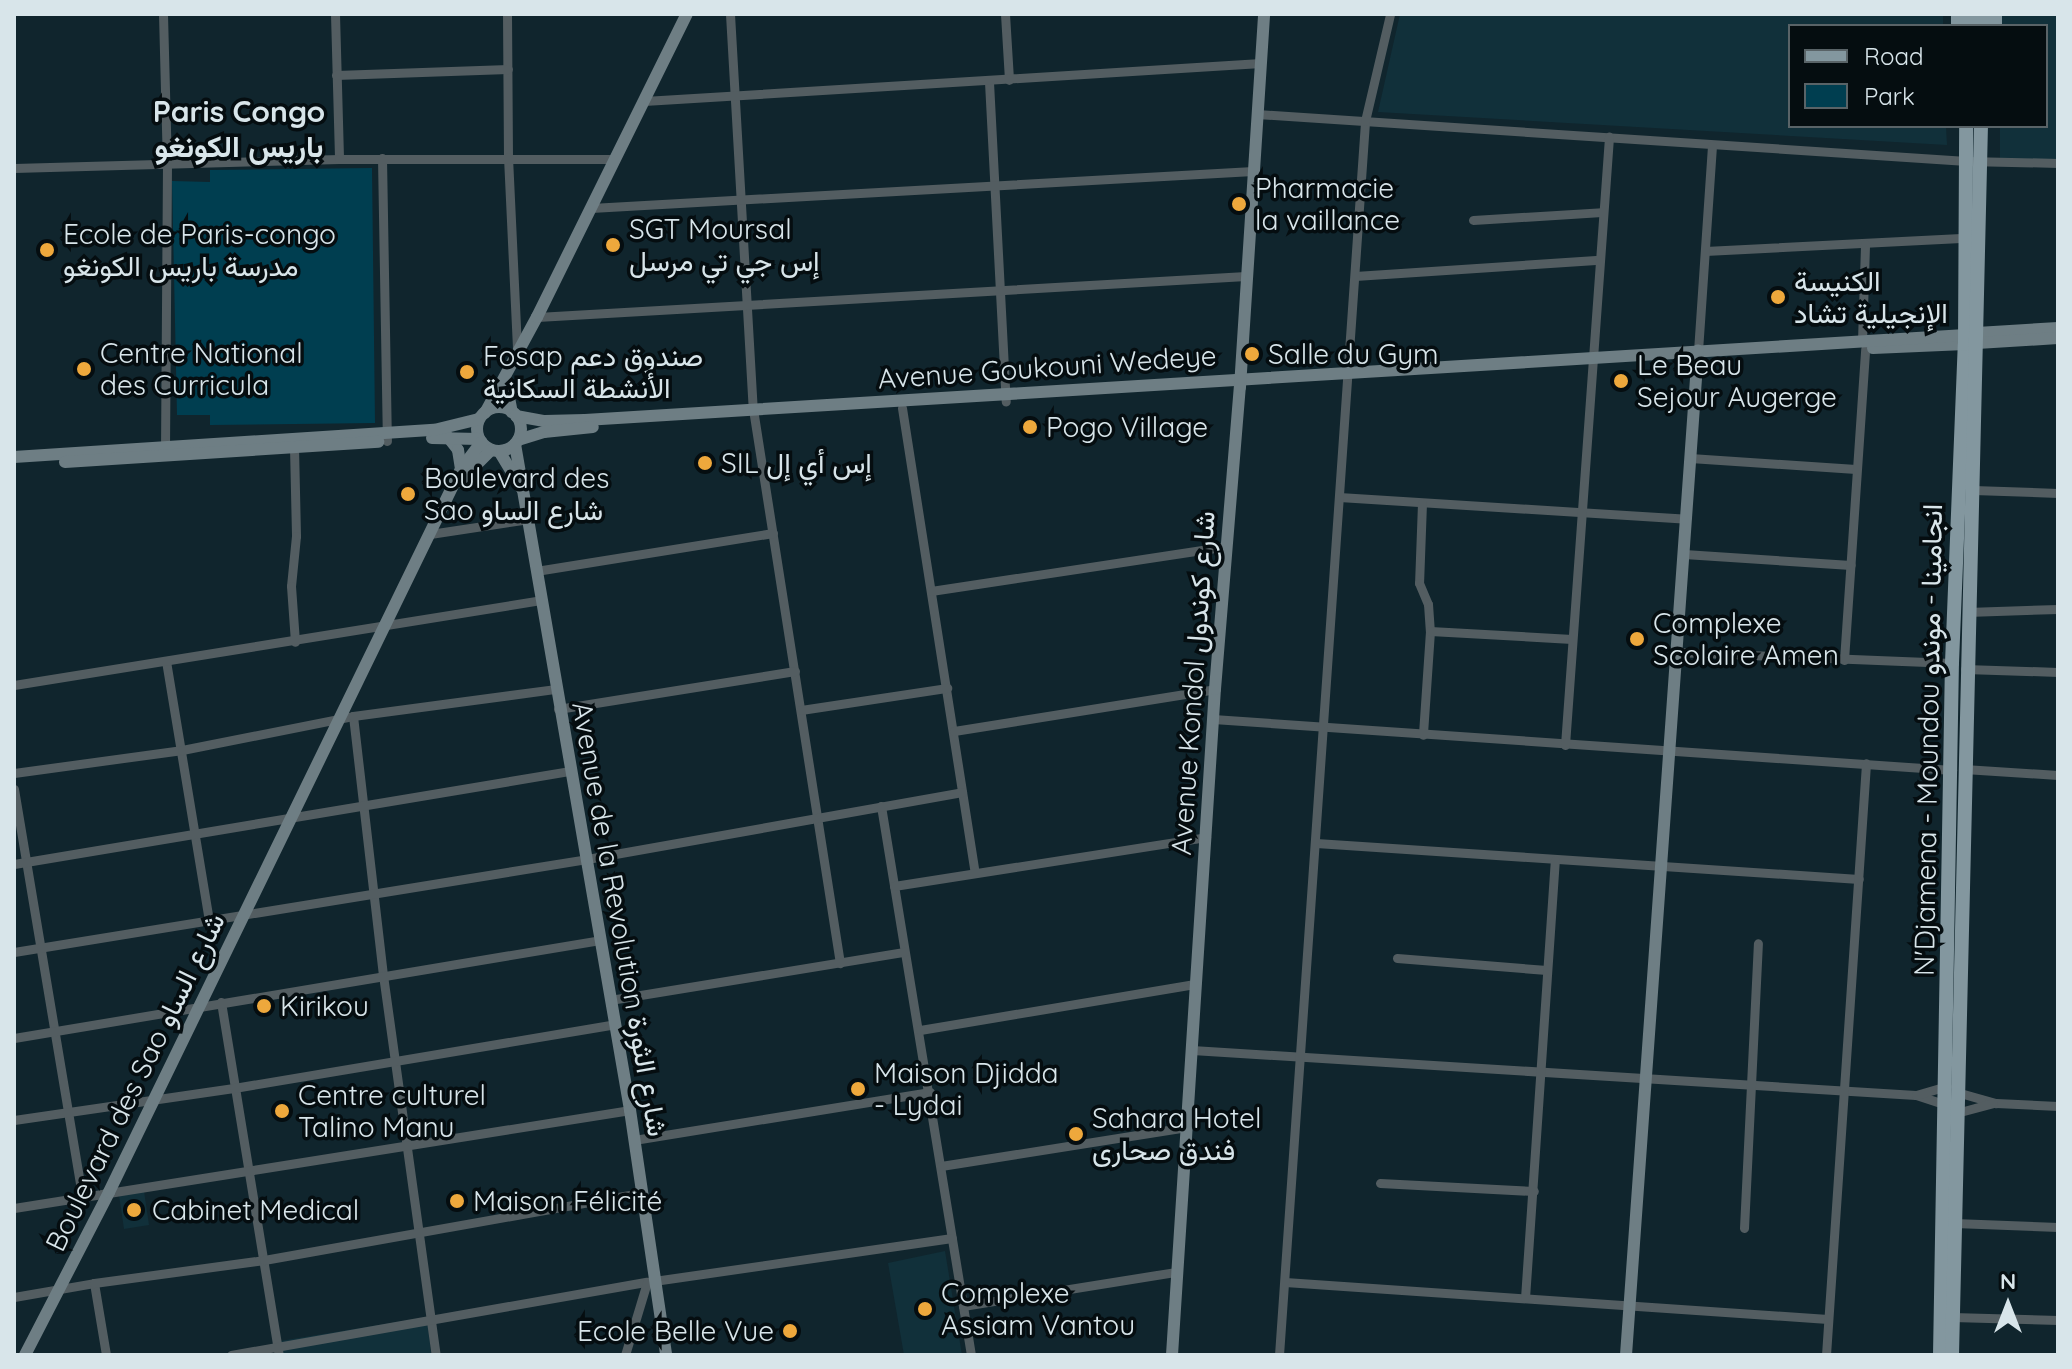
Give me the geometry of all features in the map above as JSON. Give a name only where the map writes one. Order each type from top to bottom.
[{"type":"main road","name":"N'Djamena - Moundou انجامينا - موندو","points":[[1959,666],[1966,636],[1973,490],[1966,238],[1973,161],[1965,143],[1964,128]]},
{"type":"main road","points":[[1971,339],[1973,161],[1981,128]]},
{"type":"main road","name":"N'Djamena - Moundou انجامينا - موندو","points":[[1952,1355],[1959,666],[1971,339]]},
{"type":"main road","name":"N'Djamena - Moundou انجامينا - موندو","points":[[1940,1355],[1953,1108]]},
{"type":"street","points":[[163,14],[167,164],[165,446]]},
{"type":"street","points":[[335,14],[339,159]]},
{"type":"street","points":[[507,14],[508,157],[517,354]]},
{"type":"street","points":[[488,445],[482,416],[537,317],[687,14]]},
{"type":"street","points":[[730,14],[753,413],[840,963]]},
{"type":"street","points":[[1005,14],[1009,80]]},
{"type":"street","name":"Avenue Kondol شارع كوندول","points":[[1172,1355],[1215,689],[1241,383],[1264,14]]},
{"type":"street","points":[[1279,1355],[1365,121],[1390,14]]},
{"type":"street","points":[[644,101],[1261,63]]},
{"type":"street","points":[[336,75],[508,69]]},
{"type":"street","points":[[989,82],[1006,398]]},
{"type":"street","points":[[1257,114],[1973,161],[2058,163]]},
{"type":"street","points":[[1565,745],[1609,137]]},
{"type":"street","points":[[1626,1355],[1712,145]]},
{"type":"street","points":[[14,168],[382,158],[615,159]]},
{"type":"street","points":[[382,158],[387,437]]},
{"type":"street","points":[[591,208],[1253,171]]},
{"type":"street","points":[[1473,220],[1602,212]]},
{"type":"street","points":[[1705,251],[1966,238]]},
{"type":"street","points":[[1844,660],[1863,345],[1865,244]]},
{"type":"street","points":[[1355,276],[1599,260]]},
{"type":"street","points":[[537,317],[1246,276]]},
{"type":"street","points":[[1971,339],[2058,328]]},
{"type":"street","points":[[1971,339],[2058,338]]},
{"type":"street","name":"Avenue Goukouni Wedeye","points":[[516,442],[558,430],[753,413],[1971,339]]},
{"type":"street","points":[[14,457],[165,446],[387,437],[448,437],[488,445],[516,442],[520,425],[514,414],[505,377]]},
{"type":"street","name":"Avenue Goukouni Wedeye","points":[[514,414],[545,421],[902,408],[1006,398]]},
{"type":"street","points":[[14,465],[294,447],[450,428],[498,408],[514,414]]},
{"type":"street","points":[[902,408],[975,872]]},
{"type":"street","points":[[448,437],[458,450],[461,469]]},
{"type":"street","name":"Avenue de la Revolution شارع الثورة","points":[[516,442],[558,709],[630,1110],[651,1282],[666,1355]]},
{"type":"street","name":"Avenue de la Revolution شارع الثورة","points":[[488,445],[524,492]]},
{"type":"street","name":"Boulevard des Sao شارع الساو","points":[[25,1355],[109,1192],[461,469],[488,445]]},
{"type":"street","name":"Boulevard des Sao شارع الساو","points":[[456,484],[488,445]]},
{"type":"street","points":[[294,447],[296,536],[291,586],[295,642]]},
{"type":"street","points":[[1690,458],[1856,469]]},
{"type":"street","points":[[1973,490],[2058,493]]},
{"type":"street","points":[[1339,497],[1686,519]]},
{"type":"street","points":[[1422,503],[1419,583],[1428,604],[1430,631],[1423,735]]},
{"type":"street","points":[[430,534],[529,519]]},
{"type":"street","points":[[536,571],[773,533]]},
{"type":"street","points":[[931,591],[1227,546]]},
{"type":"street","points":[[1684,554],[1851,565]]},
{"type":"street","points":[[14,685],[542,600]]},
{"type":"street","points":[[1967,612],[2058,609]]},
{"type":"street","points":[[1430,631],[1572,639]]},
{"type":"street","points":[[1676,652],[2058,672]]},
{"type":"street","points":[[166,661],[209,920]]},
{"type":"street","points":[[558,709],[795,671]]},
{"type":"street","points":[[801,710],[947,688]]},
{"type":"street","points":[[14,773],[182,750],[338,718],[556,689]]},
{"type":"street","points":[[954,731],[1215,689]]},
{"type":"street","points":[[353,716],[383,975],[436,1355]]},
{"type":"street","points":[[1213,719],[1668,753],[2058,775]]},
{"type":"street","points":[[1826,1355],[1866,763]]},
{"type":"street","points":[[14,864],[570,771]]},
{"type":"street","points":[[14,789],[82,1197]]},
{"type":"street","points":[[14,952],[587,859],[962,792]]},
{"type":"street","points":[[881,806],[971,1355]]},
{"type":"street","points":[[894,886],[1206,837]]},
{"type":"street","points":[[1316,843],[1859,879]]},
{"type":"street","points":[[1525,1298],[1555,860]]},
{"type":"street","points":[[14,1038],[600,940]]},
{"type":"street","points":[[1744,1228],[1758,943]]},
{"type":"street","points":[[610,1000],[904,952]]},
{"type":"street","points":[[1397,958],[1547,970]]},
{"type":"street","points":[[920,1030],[1196,984]]},
{"type":"street","points":[[221,1002],[279,1351]]},
{"type":"street","points":[[14,1120],[234,1088],[615,1024]]},
{"type":"street","points":[[1192,1050],[1845,1092],[1916,1095],[1953,1089],[1996,1103]]},
{"type":"street","points":[[634,1140],[930,1092]]},
{"type":"street","points":[[1916,1095],[1953,1108],[1996,1103],[2058,1106]]},
{"type":"street","points":[[14,1208],[630,1110]]},
{"type":"street","points":[[941,1166],[1187,1127]]},
{"type":"street","points":[[1380,1183],[1534,1191]]},
{"type":"street","points":[[14,1297],[264,1260],[642,1193]]},
{"type":"street","points":[[1954,1223],[2058,1227]]},
{"type":"street","points":[[231,1355],[279,1351],[432,1319],[651,1282],[952,1238]]},
{"type":"street","points":[[963,1306],[1176,1272]]},
{"type":"street","points":[[625,1355],[651,1282]]},
{"type":"street","points":[[1285,1282],[1828,1319]]},
{"type":"street","points":[[94,1283],[106,1355]]},
{"type":"street","points":[[1952,1317],[2058,1320]]},
{"type":"shaded area","points":[[1400,14],[1943,14],[1943,24],[1788,24],[1788,128],[1946,128],[1947,145],[1378,112]]},
{"type":"shaded area","points":[[1995,14],[2058,14],[2058,163],[2000,159],[2000,128],[2048,128],[2048,24],[1996,24]]},
{"type":"shaded area","name":"Cabinet Medical","points":[[144,1191],[149,1225],[124,1229],[119,1195]]},
{"type":"shaded area","name":"Complexe Assiam Vantou","points":[[945,1251],[962,1355],[904,1355],[888,1263]]},
{"type":"shaded area","points":[[428,1317],[431,1355],[281,1355],[280,1341]]},
{"type":"green space","points":[[372,168],[375,423],[210,425],[210,415],[177,415],[172,181],[210,182],[210,170]]},
{"type":"place","name":"Pharmacie la vaillance","points":[[1239,204]]},
{"type":"place","name":"SGT Moursal إس جي تي مرسل","points":[[613,245]]},
{"type":"place","name":"Ecole de Paris-congo مدرسة باريس الكونغو","points":[[47,250]]},
{"type":"place","name":"الكنيسة الإنجيلية تشاد","points":[[1778,297]]},
{"type":"place","name":"Salle du Gym","points":[[1252,354]]},
{"type":"place","name":"Centre National des Curricula","points":[[84,369]]},
{"type":"place","name":"Fosap صندوق دعم الأنشطة السكانية","points":[[467,372]]},
{"type":"place","name":"Le Beau Sejour Augerge","points":[[1621,381]]},
{"type":"place","name":"Pogo Village","points":[[1030,427]]},
{"type":"place","name":"SIL إس أي إل","points":[[705,463]]},
{"type":"place","name":"Boulevard des Sao شارع الساو","points":[[408,494]]},
{"type":"place","name":"Complexe Scolaire Amen","points":[[1637,639]]},
{"type":"place","name":"Kirikou","points":[[264,1006]]},
{"type":"place","name":"Maison Djidda - Lydai","points":[[858,1089]]},
{"type":"place","name":"Centre culturel Talino Manu","points":[[282,1111]]},
{"type":"place","name":"Sahara Hotel فندق صحارى","points":[[1076,1134]]},
{"type":"place","name":"Maison Félicité","points":[[457,1201]]},
{"type":"place","name":"Cabinet Medical","points":[[134,1210]]},
{"type":"place","name":"Complexe Assiam Vantou","points":[[925,1309]]},
{"type":"place","name":"Ecole Belle Vue","points":[[790,1331]]},
{"type":"district","name":"Paris Congo باريس الكونغو","points":[[239,128]]}]
